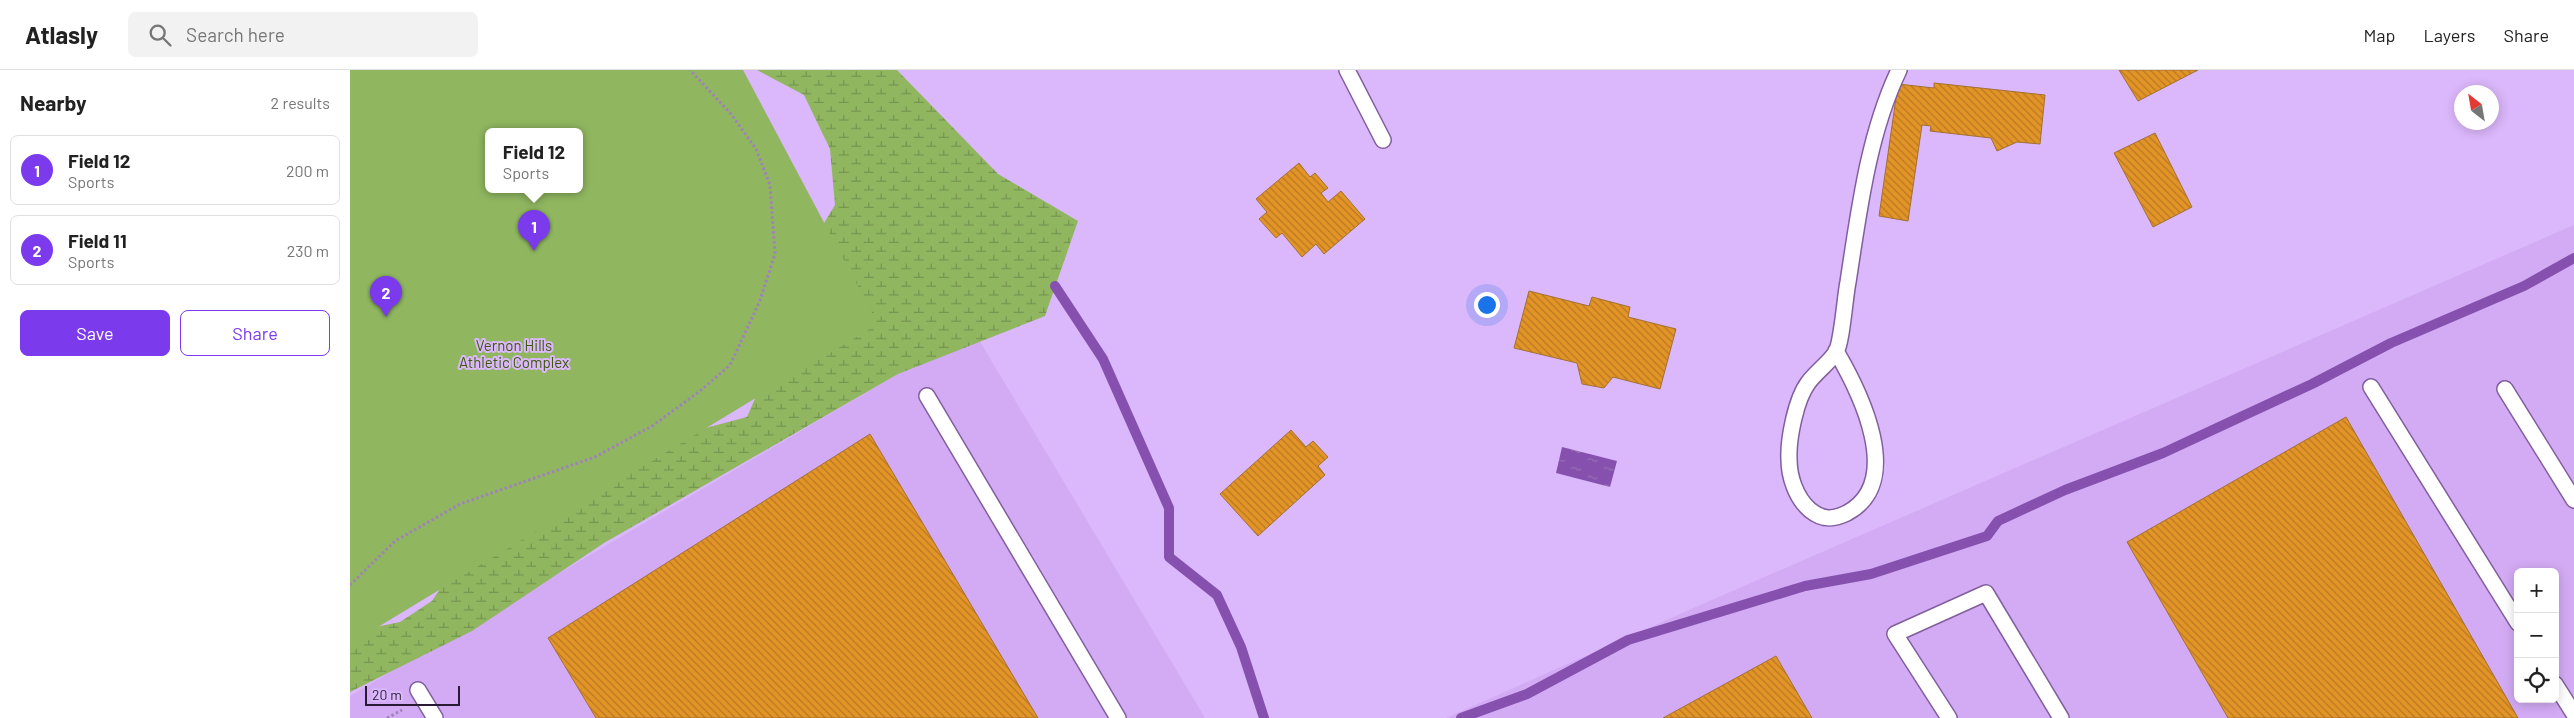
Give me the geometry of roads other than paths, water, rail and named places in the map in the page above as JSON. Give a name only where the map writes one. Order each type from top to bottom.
[{"type":"lane","points":[[1347,70],[1383,140]]},
{"type":"lane","points":[[1836,351],[1850,375],[1863,409],[1872,439],[1877,469],[1870,492],[1854,510],[1836,519],[1819,518],[1802,502],[1794,486],[1788,459],[1796,408],[1806,385],[1836,351],[1871,153],[1889,92],[1899,70]]},
{"type":"lane","points":[[2371,386],[2514,617]]},
{"type":"lane","points":[[2505,389],[2574,500]]},
{"type":"lane","points":[[928,396],[1118,718]]},
{"type":"lane","points":[[1949,718],[1895,634],[1986,594],[2061,718]]},
{"type":"lane","points":[[418,690],[435,718]]},
{"type":"lane","points":[[2559,690],[2574,714]]},
{"type":"water","points":[[1562,447],[1617,461],[1610,487],[1556,473]]},
{"type":"waterway","points":[[1461,718],[1527,694],[1628,640],[1805,586],[1871,574],[1987,536],[1998,521],[2065,490],[2163,453],[2312,384],[2391,343],[2524,286],[2574,258]]},
{"type":"waterway","points":[[1055,286],[1103,359],[1169,508],[1169,557],[1217,595],[1241,647],[1264,718]]},
{"type":"place","name":"Field 12","points":[[534,251]]},
{"type":"place","name":"Field 11","points":[[386,317]]},
{"type":"park label","name":"Vernon Hills Athletic Complex","points":[[514,354]]}]
